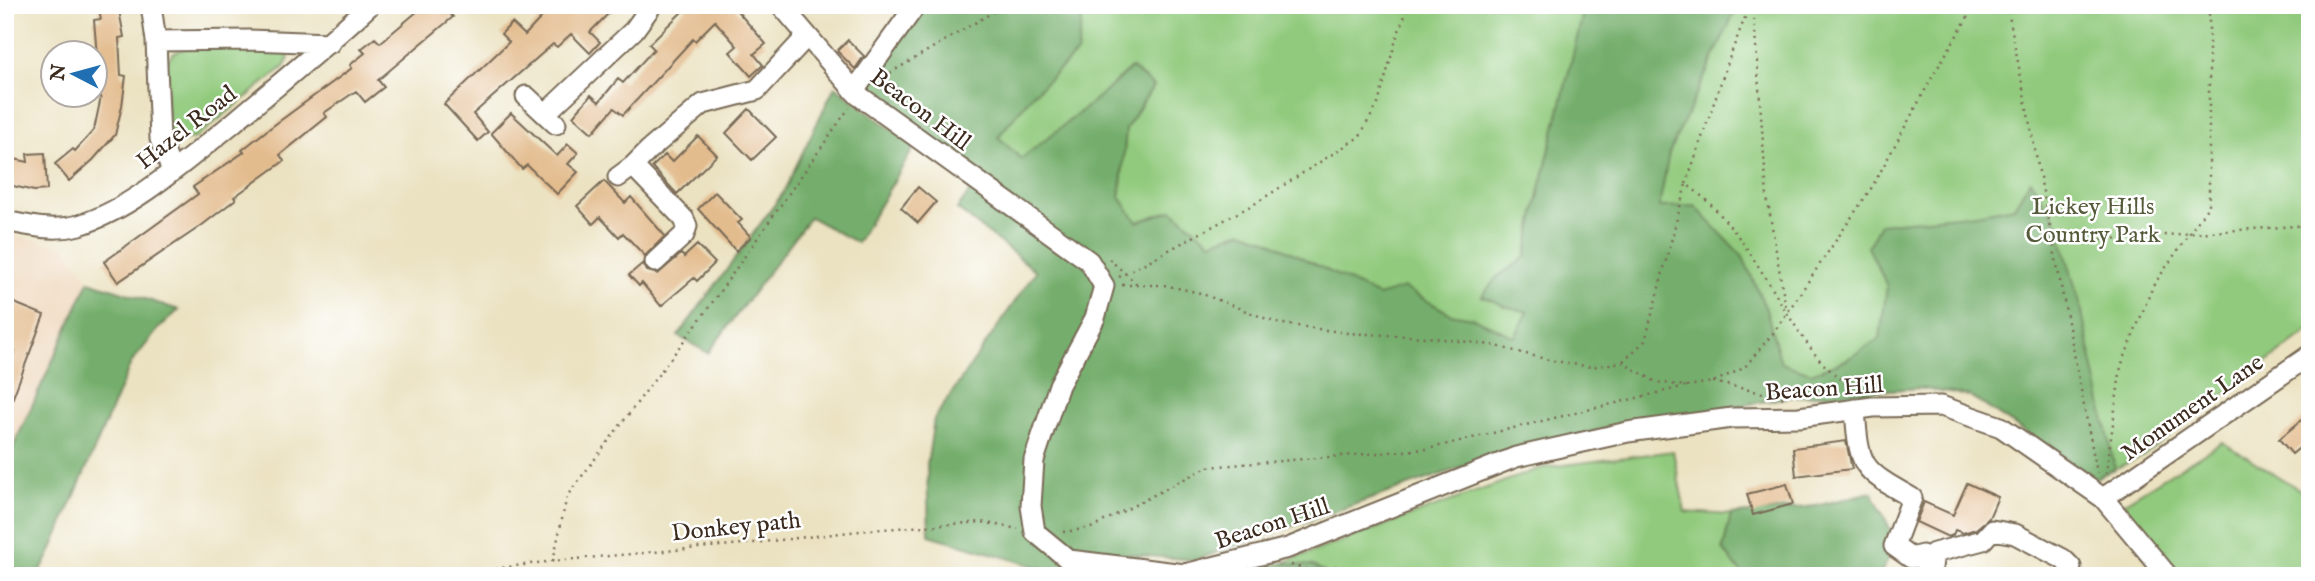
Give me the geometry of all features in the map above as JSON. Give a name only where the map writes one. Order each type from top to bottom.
[{"type":"street","points":[[151,5],[156,41],[160,139],[172,172]]},
{"type":"street","name":"Hazel Road","points":[[5,221],[46,229],[77,226],[109,213],[172,172],[330,43],[370,5]]},
{"type":"street","points":[[526,96],[551,119],[634,30],[652,5]]},
{"type":"street","name":"Beacon Hill","points":[[780,5],[856,93],[1089,261],[1104,286],[1095,318],[1059,385],[1034,460],[1031,506],[1035,532],[1069,560],[1185,574],[1288,548],[1516,457],[1628,432],[1732,418],[1799,416],[1864,408],[1941,406],[2001,427],[2103,498],[2168,576]]},
{"type":"street","points":[[856,93],[916,5]]},
{"type":"street","points":[[655,262],[684,235],[687,226],[684,219],[626,172],[703,104],[757,90],[807,36]]},
{"type":"street","points":[[156,41],[330,43]]},
{"type":"street","name":"Monument Lane","points":[[2103,498],[2310,355]]},
{"type":"street","points":[[1864,408],[1858,445],[1862,461],[1871,472],[1912,498],[1894,545],[1911,558],[1922,555],[1929,576]]},
{"type":"street","points":[[1929,576],[1934,552],[1983,540],[1992,530],[2015,534],[2063,559],[2071,567]]},
{"type":"path","points":[[890,73],[1005,5]]},
{"type":"path","points":[[1409,5],[1397,36],[1378,104],[1359,137],[1256,203],[1126,274],[1138,285],[1164,285],[1200,293],[1277,323],[1347,333],[1427,337],[1492,345],[1549,360],[1591,367],[1622,362],[1646,341],[1686,184],[1725,69],[1751,5]]},
{"type":"path","points":[[1751,5],[1767,197],[1787,313]]},
{"type":"path","points":[[1055,534],[1091,528],[1207,467],[1427,449],[1686,386],[1713,382],[1744,368],[1787,313],[1872,187],[1975,5]]},
{"type":"path","points":[[2007,5],[2103,498]]},
{"type":"path","points":[[2103,498],[2121,366],[2153,286],[2209,205],[2209,5]]},
{"type":"path","points":[[553,561],[567,496],[708,310],[856,93]]},
{"type":"path","points":[[1686,184],[1705,197],[1751,254],[1816,357],[1864,408]]},
{"type":"path","points":[[2052,243],[2310,225]]},
{"type":"path","points":[[1622,362],[1656,382],[1686,386]]},
{"type":"path","points":[[1713,382],[1798,401],[1799,416]]},
{"type":"path","name":"Donkey path","points":[[440,576],[553,561],[868,530],[982,522],[1035,532]]},
{"type":"path","points":[[1257,556],[1327,575],[1337,565],[1368,576]]},
{"type":"path","points":[[1981,576],[2013,573],[2011,576]]},
{"type":"shaded area","points":[[5,234],[65,246],[89,281],[5,465]]},
{"type":"green space","points":[[918,5],[1084,5],[1077,53],[1032,95],[998,137],[1021,159],[1132,68],[1153,86],[1126,129],[1120,197],[1137,222],[1172,210],[1211,242],[1242,231],[1267,240],[1378,296],[1404,288],[1451,314],[1473,318],[1515,337],[1528,312],[1482,296],[1497,277],[1526,257],[1585,5],[1738,5],[1669,153],[1659,207],[1695,206],[1743,257],[1766,309],[1781,363],[1811,373],[1846,360],[1880,338],[1887,286],[1868,247],[1880,224],[1976,214],[2014,207],[2030,180],[2055,218],[2080,303],[2115,469],[2095,478],[1970,396],[1918,388],[1788,397],[1531,443],[1195,560],[1078,550],[1059,572],[1084,576],[1058,576],[1058,573],[929,535],[927,465],[934,419],[1036,271],[957,209],[978,181],[857,80]]},
{"type":"green space","name":"Lickey Hills Country Park","points":[[1084,5],[2310,5],[2310,330],[2143,456],[2095,478],[1970,396],[1918,388],[1788,397],[1531,443],[1195,560],[1137,223],[1120,197],[1126,129],[1153,86],[1131,68],[1021,159],[998,137],[1032,95],[1077,53]]},
{"type":"green space","points":[[187,47],[284,47],[289,58],[284,67],[195,138],[183,141],[168,134],[165,64],[173,53]]},
{"type":"green space","points":[[835,86],[889,128],[916,144],[857,243],[810,217],[708,353],[678,336],[783,193]]},
{"type":"green space","points":[[89,281],[179,310],[160,327],[131,363],[49,556],[37,576],[5,576],[5,465]]},
{"type":"green space","points":[[2222,442],[2310,496],[2310,576],[2182,576],[2120,505]]},
{"type":"green space","points":[[1673,451],[1685,512],[1731,515],[1723,549],[1744,576],[1330,576],[1313,566],[1282,563],[1541,468]]},
{"type":"green space","points":[[1872,492],[1897,543],[1879,576],[1744,576],[1723,549],[1731,515],[1816,506]]},
{"type":"green space","points":[[1282,563],[1313,566],[1330,576],[1233,576]]},
{"type":"building","points":[[98,5],[118,5],[124,37],[119,38],[121,75],[126,76],[122,106],[115,135],[93,160],[69,181],[55,164],[73,149],[75,151],[94,130],[99,108],[108,108],[108,38],[95,38],[94,20],[101,19]]},
{"type":"building","points":[[425,5],[461,5],[451,15],[453,17],[378,80],[384,87],[365,102],[356,91],[324,113],[327,117],[280,155],[284,161],[234,197],[236,199],[201,226],[118,282],[104,262],[198,194],[193,187],[244,152],[242,150],[266,131],[352,68],[350,65],[365,53],[361,49],[375,38],[380,43]]},
{"type":"building","points":[[553,5],[602,5],[610,12],[590,32],[600,42],[590,53],[571,34],[557,47],[553,44],[473,114],[488,132],[478,141],[444,104],[509,42],[501,34],[512,23],[525,35]]},
{"type":"building","points":[[689,5],[732,5],[766,44],[754,54],[763,65],[751,76],[730,52],[737,46],[715,21],[695,41],[693,39],[623,115],[614,108],[592,133],[573,116],[591,95],[599,102],[618,79],[623,83],[654,49],[649,44]]},
{"type":"building","points":[[848,40],[864,56],[855,69],[837,51]]},
{"type":"building","points":[[749,109],[776,137],[752,160],[726,133]]},
{"type":"building","points":[[511,113],[557,156],[568,144],[578,153],[568,164],[578,172],[557,194],[527,165],[522,169],[491,133]]},
{"type":"building","points":[[698,136],[717,155],[677,194],[652,167],[665,155],[672,162]]},
{"type":"building","points":[[45,153],[47,190],[34,191],[5,184],[5,157],[28,162],[27,154]]},
{"type":"building","points":[[604,181],[625,203],[631,197],[665,236],[645,256],[623,233],[619,237],[600,217],[593,224],[577,206]]},
{"type":"building","points":[[918,187],[936,202],[918,223],[901,208]]},
{"type":"building","points":[[715,192],[742,220],[738,223],[751,237],[736,251],[698,209]]},
{"type":"building","points":[[697,245],[715,263],[697,281],[694,278],[661,306],[642,283],[639,286],[629,275],[643,263],[647,271],[658,274],[681,254],[684,257]]},
{"type":"building","points":[[12,302],[44,315],[6,416],[5,375],[15,350],[5,346],[5,318]]},
{"type":"building","points":[[2310,413],[2310,439],[2292,454],[2279,439]]},
{"type":"building","points":[[1846,441],[1852,469],[1796,476],[1793,448]]},
{"type":"building","points":[[1967,483],[1998,497],[1989,518],[1976,529],[1963,533],[1955,530],[1953,535],[1948,537],[1916,522],[1924,502],[1953,515]]},
{"type":"building","points":[[1787,484],[1793,504],[1753,515],[1747,494]]}]
